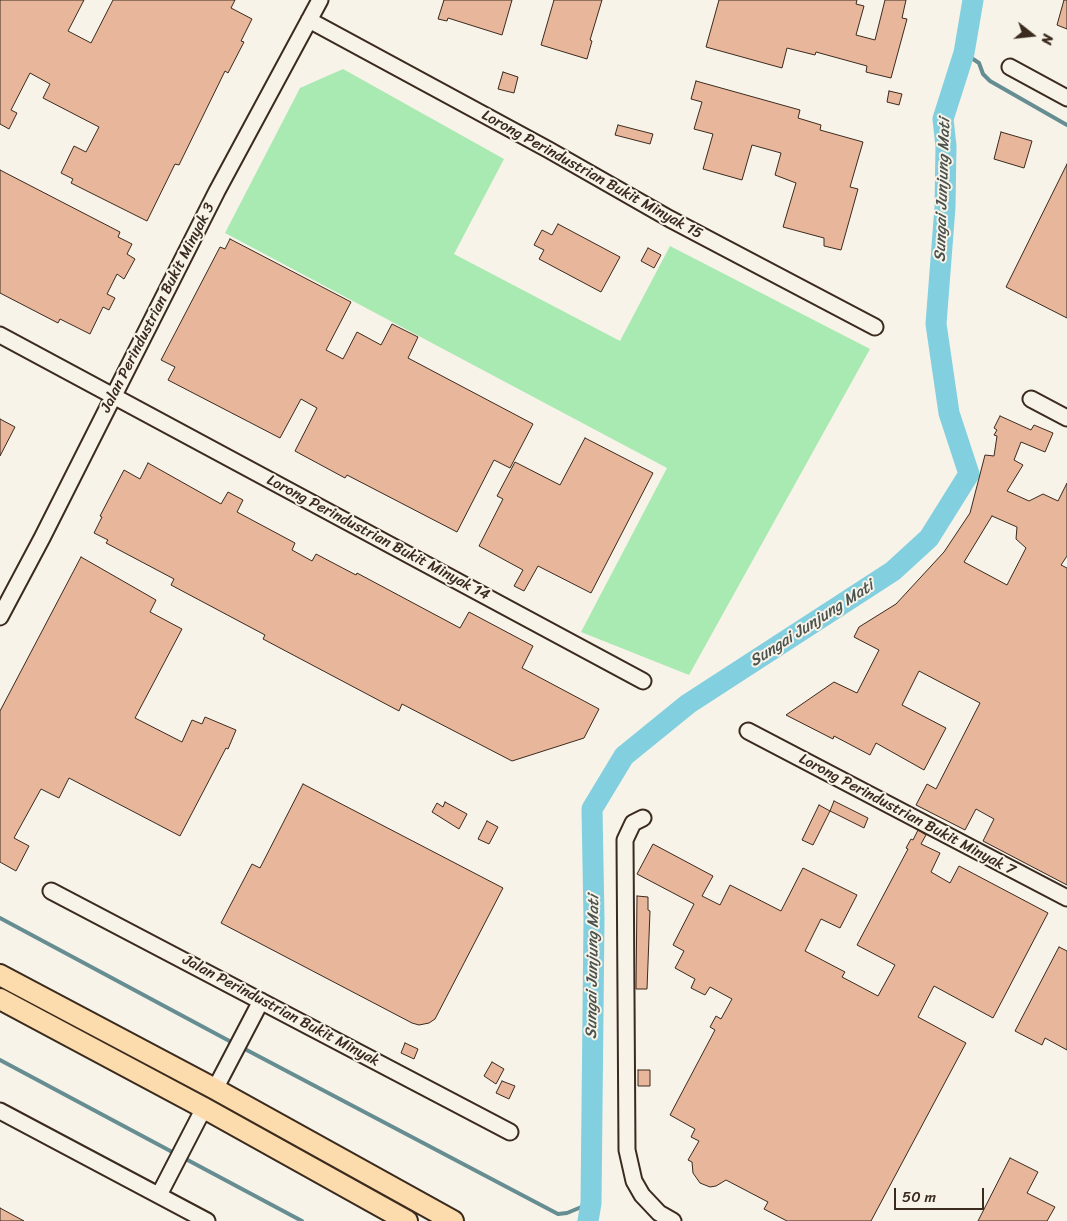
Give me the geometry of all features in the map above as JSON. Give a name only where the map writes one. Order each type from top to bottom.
[{"type":"main road","points":[[0,975],[215,1089],[454,1221]]},
{"type":"main road","points":[[0,999],[204,1108],[407,1221]]},
{"type":"street","name":"Jalan Perindustrian Bukit Minyak 3","points":[[0,617],[217,192],[320,0]]},
{"type":"street","name":"Lorong Perindustrian Bukit Minyak 15","points":[[309,20],[549,150],[670,219],[876,327]]},
{"type":"street","points":[[1010,67],[1067,98]]},
{"type":"street","name":"Lorong Perindustrian Bukit Minyak 14","points":[[0,335],[643,680]]},
{"type":"street","points":[[1031,399],[1067,418]]},
{"type":"street","name":"Lorong Perindustrian Bukit Minyak 7","points":[[748,731],[1067,898]]},
{"type":"street","points":[[643,818],[632,823],[625,840],[627,1150],[634,1181],[642,1195],[658,1213],[673,1221]]},
{"type":"street","name":"Jalan Perindustrian Bukit Minyak","points":[[51,891],[510,1132]]},
{"type":"street","points":[[215,1089],[261,1001]]},
{"type":"street","points":[[159,1195],[204,1108]]},
{"type":"street","points":[[0,1111],[207,1221]]},
{"type":"green space","points":[[343,69],[504,159],[454,254],[620,341],[670,246],[870,349],[689,675],[581,632],[667,468],[225,233],[300,88]]},
{"type":"building","points":[[0,0],[84,0],[68,31],[91,43],[113,0],[235,0],[231,8],[252,19],[241,41],[244,42],[228,73],[225,71],[179,165],[175,164],[147,221],[71,183],[73,179],[61,173],[74,146],[86,152],[99,127],[43,98],[50,84],[30,73],[11,110],[17,113],[9,129],[0,124]]},
{"type":"building","points":[[444,0],[512,0],[502,35],[448,18],[447,21],[438,19]]},
{"type":"building","points":[[554,0],[602,0],[590,40],[592,41],[587,59],[541,45]]},
{"type":"building","points":[[719,0],[857,0],[856,4],[864,6],[856,35],[875,40],[885,0],[906,0],[902,18],[907,19],[891,78],[866,72],[867,66],[816,52],[815,55],[787,48],[782,68],[706,47]]},
{"type":"building","points":[[1064,0],[1067,0],[1067,29],[1057,25]]},
{"type":"building","points":[[503,72],[518,77],[514,93],[498,89]]},
{"type":"building","points":[[696,81],[800,110],[798,118],[821,125],[820,130],[863,142],[850,187],[858,189],[841,250],[824,246],[824,238],[783,227],[796,183],[775,175],[781,153],[752,145],[742,180],[703,169],[713,134],[694,129],[702,102],[691,99]]},
{"type":"building","points":[[889,91],[902,94],[899,105],[887,102]]},
{"type":"building","points":[[618,125],[653,134],[650,144],[615,135]]},
{"type":"building","points":[[1001,132],[1032,141],[1024,168],[994,159]]},
{"type":"building","points":[[1067,164],[1067,318],[1006,287]]},
{"type":"building","points":[[0,170],[120,232],[118,237],[132,244],[127,254],[135,259],[124,279],[117,274],[107,294],[115,298],[109,310],[103,307],[90,334],[60,319],[58,323],[0,293]]},
{"type":"building","points":[[558,224],[620,257],[601,292],[539,259],[544,250],[534,245],[542,230],[552,235]]},
{"type":"building","points":[[230,239],[351,302],[326,350],[343,359],[357,332],[381,345],[392,324],[418,337],[408,358],[533,424],[510,468],[494,460],[457,532],[347,475],[345,478],[295,451],[317,408],[301,399],[280,438],[168,380],[175,367],[161,360],[220,247],[225,249]]},
{"type":"building","points":[[648,248],[661,255],[654,268],[641,261]]},
{"type":"building","points":[[1000,416],[1031,430],[1034,425],[1053,433],[1045,452],[1021,442],[1014,460],[1023,465],[1007,491],[1029,501],[1043,494],[1058,501],[1067,483],[1067,556],[1061,565],[1067,568],[1067,885],[983,841],[994,819],[976,809],[965,830],[916,805],[927,784],[936,789],[980,703],[919,671],[902,705],[946,728],[924,770],[876,743],[870,755],[834,736],[833,739],[786,715],[834,682],[857,693],[879,650],[854,637],[859,627],[896,604],[944,552],[970,513],[985,455],[994,456],[997,436],[994,435],[997,430],[994,428]],"holes":[[[992,516],[1017,527],[1016,539],[1026,548],[1007,585],[964,562]]]},
{"type":"building","points":[[0,419],[15,427],[0,456]]},
{"type":"building","points":[[585,438],[653,473],[591,593],[538,566],[524,591],[514,586],[523,570],[479,546],[503,499],[497,496],[515,462],[560,485]]},
{"type":"building","points":[[148,463],[221,504],[228,492],[243,500],[237,512],[295,543],[292,550],[312,561],[316,554],[356,575],[357,573],[460,628],[469,612],[533,646],[522,668],[599,709],[584,738],[512,761],[402,704],[399,711],[263,639],[265,635],[171,585],[174,579],[106,543],[108,540],[94,533],[102,517],[100,516],[124,470],[140,479]]},
{"type":"building","points":[[81,557],[156,600],[150,612],[182,629],[135,718],[182,742],[192,720],[202,724],[205,717],[236,730],[228,749],[226,748],[180,836],[69,778],[59,798],[41,789],[14,838],[29,846],[16,871],[0,862],[0,711]]},
{"type":"building","points":[[303,784],[503,888],[435,1019],[429,1023],[419,1025],[412,1023],[221,923],[252,864],[260,868]]},
{"type":"building","points":[[834,801],[868,818],[864,828],[830,811]]},
{"type":"building","points":[[445,802],[467,814],[459,829],[432,812],[437,803],[443,807]]},
{"type":"building","points":[[819,805],[830,811],[813,845],[802,840]]},
{"type":"building","points":[[487,821],[498,827],[489,844],[478,839]]},
{"type":"building","points":[[918,830],[926,835],[921,844],[940,853],[931,872],[950,883],[959,866],[1048,913],[993,1018],[934,986],[918,1017],[966,1043],[871,1221],[787,1221],[764,1209],[768,1202],[726,1180],[710,1187],[700,1183],[693,1173],[692,1162],[688,1160],[699,1141],[691,1137],[695,1129],[670,1115],[715,1030],[710,1027],[716,1016],[721,1019],[732,999],[710,987],[705,995],[691,988],[695,979],[675,968],[684,951],[673,945],[694,904],[637,874],[653,844],[713,876],[702,896],[720,905],[730,885],[781,911],[803,868],[857,895],[840,928],[821,919],[805,951],[845,972],[842,977],[878,996],[895,965],[857,945],[908,849],[906,848]]},
{"type":"building","points":[[637,896],[648,897],[648,910],[650,911],[647,989],[636,989]]},
{"type":"building","points":[[1059,947],[1067,951],[1067,1050],[1045,1038],[1042,1045],[1015,1031]]},
{"type":"building","points":[[405,1043],[418,1049],[414,1059],[401,1053]]},
{"type":"building","points":[[492,1062],[504,1069],[496,1084],[484,1076]]},
{"type":"building","points":[[638,1070],[650,1070],[650,1086],[638,1086]]},
{"type":"building","points":[[502,1081],[515,1086],[509,1099],[496,1093]]},
{"type":"building","points":[[1010,1158],[1038,1172],[1027,1193],[1055,1207],[1047,1221],[978,1221]]},
{"type":"building","points":[[0,1208],[24,1221],[0,1221]]},
{"type":"waterway","name":"Sungai Junjung Mati","points":[[588,1221],[591,1203],[594,919],[592,809],[624,756],[688,704],[893,571],[929,538],[969,474],[949,413],[936,324],[945,207],[946,146],[943,119],[964,53],[973,0]]},
{"type":"waterway","points":[[964,53],[979,63],[983,74],[990,81],[1067,125]]},
{"type":"waterway","points":[[0,918],[235,1044]]},
{"type":"waterway","points":[[241,1047],[558,1214],[567,1213],[591,1203]]},
{"type":"waterway","points":[[0,1060],[176,1154]]},
{"type":"waterway","points":[[182,1157],[302,1221]]}]
